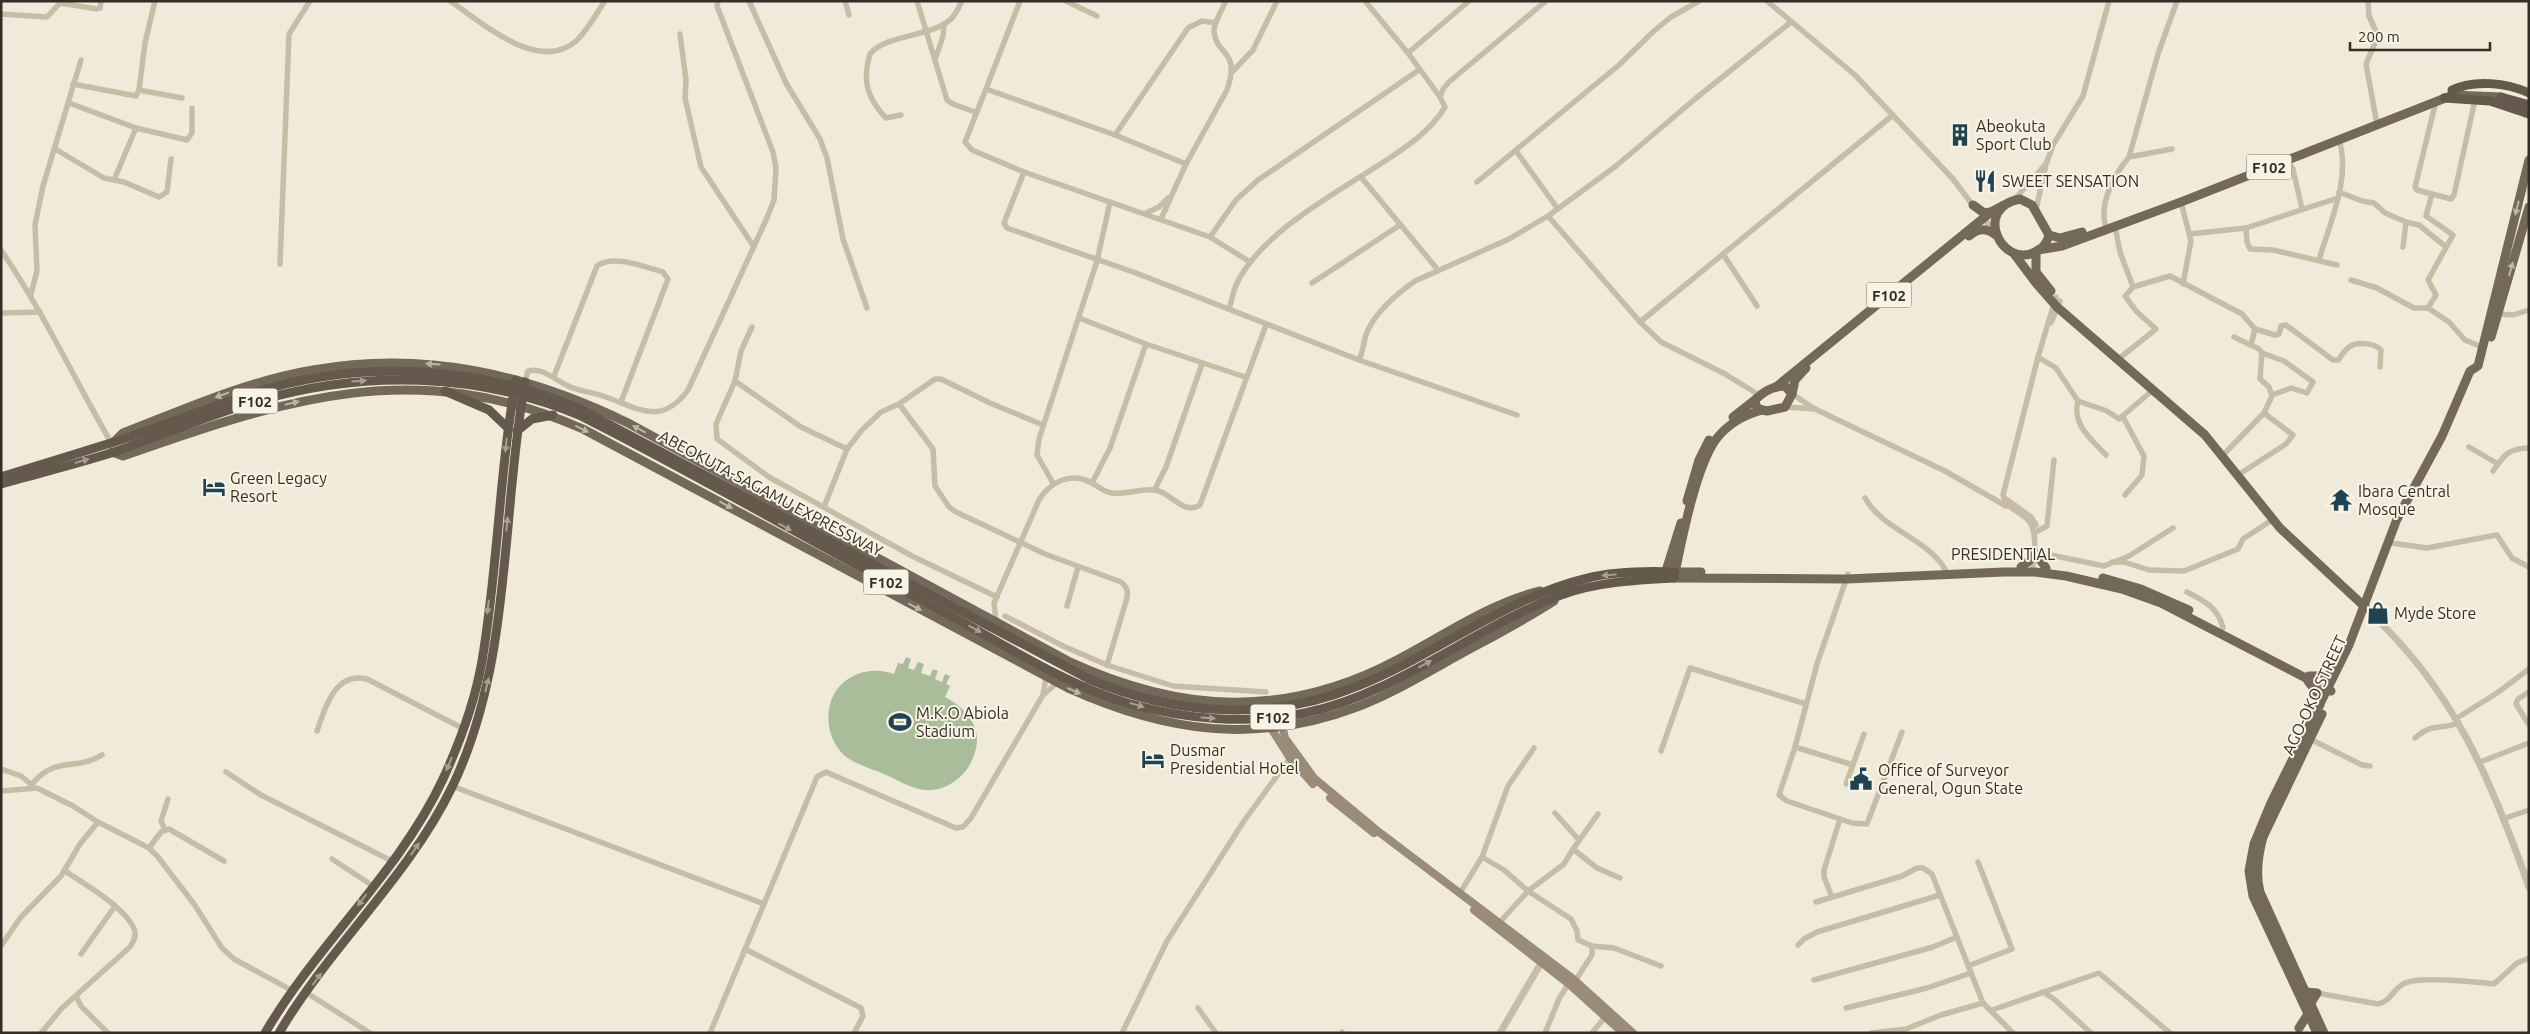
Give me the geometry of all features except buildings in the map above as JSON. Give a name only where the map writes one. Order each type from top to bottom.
[{"type":"highway","points":[[2452,90],[2472,84],[2488,84],[2512,87],[2529,93]]},
{"type":"highway","name":"F102","points":[[2501,94],[2529,99]]},
{"type":"highway","name":"F102","points":[[2501,94],[2529,106]]},
{"type":"highway","points":[[2440,100],[2475,100],[2504,104],[2529,114]]},
{"type":"highway","name":"ABEOKUTA-SAGAMU EXPRESSWAY","points":[[1,477],[114,442],[254,393],[288,384],[347,374],[406,375],[457,382],[515,394],[560,407],[622,434],[1086,687],[1126,702],[1160,706],[1210,718],[1274,717],[1334,705],[1522,612],[1562,590],[1670,575]]},
{"type":"highway","name":"ABEOKUTA-SAGAMU EXPRESSWAY","points":[[1,484],[112,452],[256,401],[349,382],[406,375]]},
{"type":"highway","points":[[265,1033],[293,991],[410,836],[442,781],[464,729],[482,661],[520,381]]},
{"type":"highway","points":[[445,391],[489,410],[512,429]]},
{"type":"highway","points":[[512,429],[532,419],[553,416]]},
{"type":"highway","points":[[279,1033],[409,857],[452,786],[479,717],[493,661],[512,429]]},
{"type":"highway","points":[[468,714],[479,717]]},
{"type":"main road","name":"F102","points":[[2049,235],[2066,237],[2105,224],[2452,90],[2501,94]]},
{"type":"main road","name":"F102","points":[[2015,255],[2026,255],[2052,249],[2181,202],[2440,100],[2472,94],[2501,94]]},
{"type":"main road","points":[[2476,369],[2529,160]]},
{"type":"main road","name":"F102","points":[[1670,575],[1703,451],[1720,428],[1758,397],[1776,387],[1984,218],[2014,200]]},
{"type":"main road","points":[[2014,200],[2025,200],[2036,210],[2049,235],[2047,241],[2037,251],[2036,272],[2057,302],[2207,433],[2226,452],[2282,525],[2366,605]]},
{"type":"main road","points":[[2004,205],[1996,217],[1995,233],[2057,302],[2209,440],[2272,520],[2366,605]]},
{"type":"main road","points":[[1973,206],[1984,213],[1992,212]]},
{"type":"main road","points":[[2320,1031],[2308,1014],[2253,896],[2249,871],[2257,832],[2320,705],[2331,689],[2366,605],[2390,535],[2476,369],[2497,314],[2529,208]]},
{"type":"main road","name":"F102","points":[[1785,407],[1792,394],[1795,380],[1806,368],[1973,233],[1986,229],[1995,233]]},
{"type":"main road","points":[[114,442],[123,433],[222,396],[312,370],[354,364],[407,362],[448,365],[520,381],[582,400],[612,416],[1046,678],[1101,703],[1177,726],[1218,730],[1281,727],[1326,717],[1357,707],[1396,690],[1527,618],[1562,590]]},
{"type":"main road","name":"AGO-OKO STREET","points":[[2320,1031],[2306,992],[2260,892],[2257,877],[2260,849],[2266,830],[2310,739],[2331,689],[2354,646],[2366,605],[2391,543],[2419,484],[2448,431],[2476,369]]},
{"type":"main road","points":[[1776,387],[1785,386],[1792,394]]},
{"type":"main road","points":[[112,452],[123,456],[262,410],[320,396],[372,390],[445,391],[516,404],[553,416],[583,429],[979,614],[1068,661],[1129,686],[1163,696],[1193,700],[1267,697],[1277,700],[1328,689],[1360,678],[1516,597],[1562,590]]},
{"type":"main road","points":[[1758,397],[1756,406],[1762,410]]},
{"type":"main road","points":[[1785,407],[1762,410],[1740,418],[1723,432],[1713,445],[1670,575],[1847,576],[2034,570],[2086,580],[2142,595],[2204,624],[2307,678],[2317,693],[2320,705]]},
{"type":"main road","points":[[2021,567],[2029,561],[2035,552],[2046,568]]},
{"type":"main road","name":"PRESIDENTIAL","points":[[1847,576],[1945,569],[2021,567],[2034,570],[2046,568],[2084,573],[2141,589],[2222,628],[2307,678],[2331,689]]},
{"type":"main road","points":[[2307,678],[2327,676],[2340,664]]},
{"type":"main road","points":[[1267,697],[1271,728],[1290,758],[1311,782],[1333,801],[1542,961],[1572,981],[1633,1033]]},
{"type":"main road","points":[[1277,700],[1281,727],[1285,738],[1314,778],[1498,923],[1542,961]]},
{"type":"main road","points":[[1572,981],[1623,1033]]},
{"type":"main road","points":[[2306,992],[2317,993],[2311,1004]]},
{"type":"main road","points":[[2297,1030],[2308,1014]]},
{"type":"main road","points":[[2297,1030],[2306,1025],[2320,1031]]},
{"type":"street","points":[[1,14],[47,18],[60,3],[97,9],[100,8],[101,1]]},
{"type":"street","points":[[73,84],[135,97],[139,90],[145,43],[155,1]]},
{"type":"street","points":[[280,264],[289,34],[310,1]]},
{"type":"street","points":[[450,1],[516,45],[532,51],[546,52],[562,49],[576,41],[606,1]]},
{"type":"street","points":[[520,381],[528,371],[534,370],[554,376],[567,386],[621,402],[638,411],[652,413],[663,411],[680,401],[700,366],[774,200],[776,168],[773,152],[717,6],[718,1]]},
{"type":"street","points":[[749,1],[786,83],[820,139],[827,158],[843,239],[867,308]]},
{"type":"street","points":[[845,1],[849,14]]},
{"type":"street","points":[[918,1],[947,100],[976,112]]},
{"type":"street","points":[[901,115],[886,118],[868,94],[867,82],[870,54],[888,44],[944,24],[953,18],[962,1]]},
{"type":"street","points":[[1020,1],[965,142],[969,148],[1024,172],[1146,213],[1210,237],[1250,262]]},
{"type":"street","points":[[1066,1],[1097,16]]},
{"type":"street","points":[[1226,1],[1214,29],[1216,38],[1228,55],[1233,71]]},
{"type":"street","points":[[1161,219],[1186,164],[1227,90],[1233,71],[1253,50],[1277,1]]},
{"type":"street","points":[[1229,309],[1236,284],[1250,262],[1304,214],[1408,146],[1433,124],[1444,108],[1440,96],[1419,70],[1408,52],[1365,1]]},
{"type":"street","points":[[1408,52],[1469,1]]},
{"type":"street","points":[[1440,96],[1449,82],[1546,1]]},
{"type":"street","points":[[1477,182],[1619,65],[1671,17],[1699,1]]},
{"type":"street","points":[[1767,1],[1855,75],[1953,180],[1995,233]]},
{"type":"street","points":[[2014,200],[2039,177],[2053,145],[2083,96],[2110,1]]},
{"type":"street","points":[[2105,224],[2103,213],[2106,200],[2120,168],[2129,157],[2158,54],[2177,1]]},
{"type":"street","points":[[2368,1],[2369,16],[2378,36],[2366,64],[2376,119]]},
{"type":"street","points":[[1115,135],[1188,28],[1202,21],[1216,23]]},
{"type":"street","points":[[1359,360],[1363,352],[1367,331],[1377,316],[1401,291],[1415,281],[1509,239],[1548,216],[1616,166],[1695,99],[1791,22]]},
{"type":"street","points":[[935,60],[943,36],[944,24]]},
{"type":"street","points":[[680,34],[686,80],[685,98],[701,167],[754,247]]},
{"type":"street","points":[[31,294],[37,271],[35,225],[43,186],[81,60]]},
{"type":"street","points":[[1210,237],[1236,200],[1258,180],[1419,70]]},
{"type":"street","points":[[986,89],[1115,135],[1186,164]]},
{"type":"street","points":[[139,90],[182,98]]},
{"type":"street","points":[[2440,100],[2416,187],[2418,190],[2451,199],[2454,195],[2475,100]]},
{"type":"street","points":[[69,103],[136,128],[187,140],[192,133],[192,108]]},
{"type":"street","points":[[1640,322],[1893,115]]},
{"type":"street","points":[[114,180],[136,128]]},
{"type":"street","points":[[2319,260],[2338,195],[2344,165],[2339,140]]},
{"type":"street","points":[[55,149],[104,178],[124,182],[159,197],[164,196],[168,192],[171,159]]},
{"type":"street","points":[[2129,157],[2172,149]]},
{"type":"street","points":[[1516,151],[1558,209]]},
{"type":"street","points":[[2287,160],[2293,168],[2302,209]]},
{"type":"street","points":[[1024,172],[1004,223],[1006,228],[1136,273],[1359,360],[1517,415]]},
{"type":"street","points":[[1360,176],[1438,270]]},
{"type":"street","points":[[2036,210],[2039,177]]},
{"type":"street","points":[[1146,213],[1159,207],[1176,188]]},
{"type":"street","points":[[2428,308],[2436,295],[2428,280],[2453,235],[2426,216],[2432,194]]},
{"type":"street","points":[[2190,234],[2246,228],[2338,195],[2374,203],[2385,213],[2419,225],[2446,246]]},
{"type":"street","points":[[1053,483],[1037,455],[1044,425],[1097,261],[1110,202]]},
{"type":"street","points":[[2181,202],[2190,234],[2183,284]]},
{"type":"street","points":[[1548,216],[1640,322],[1661,342],[1725,374],[1758,397]]},
{"type":"street","points":[[2403,247],[2406,222]]},
{"type":"street","points":[[1312,283],[1400,225]]},
{"type":"street","points":[[2115,226],[2120,252],[2133,287]]},
{"type":"street","points":[[2246,228],[2247,242],[2250,249],[2273,250],[2337,265]]},
{"type":"street","points":[[1,250],[31,294],[109,439],[114,442]]},
{"type":"street","points":[[1723,254],[1757,306]]},
{"type":"street","points":[[554,376],[597,266],[605,261],[631,263],[663,272],[668,279],[621,402]]},
{"type":"street","points":[[2121,357],[2156,329],[2137,312],[2126,296],[2133,287],[2170,276],[2242,314],[2255,329],[2275,336],[2279,334],[2281,326],[2286,325],[2335,361],[2350,346],[2366,343],[2381,350],[2380,368]]},
{"type":"street","points":[[2350,280],[2377,288],[2414,308],[2428,308],[2449,322],[2465,340],[2482,347]]},
{"type":"street","points":[[2010,508],[2004,500],[2004,486],[2057,302]]},
{"type":"street","points":[[2497,314],[2513,315],[2529,310]]},
{"type":"street","points":[[1,314],[40,312]]},
{"type":"street","points":[[1079,318],[1202,364],[1245,377]]},
{"type":"street","points":[[996,623],[994,603],[1039,500],[1046,489],[1053,483],[1072,479],[1092,483],[1104,491],[1114,494],[1154,489],[1188,508],[1194,509],[1200,505],[1245,377],[1266,325]]},
{"type":"street","points":[[752,327],[741,351],[735,381],[716,424],[717,439],[769,477],[903,551],[997,596]]},
{"type":"street","points":[[2251,345],[2255,329]]},
{"type":"street","points":[[2234,338],[2251,345],[2262,353],[2284,361],[2313,382],[2307,393],[2291,388],[2272,395]]},
{"type":"street","points":[[1092,483],[1110,448],[1146,344]]},
{"type":"street","points":[[2226,452],[2264,413],[2272,395],[2269,387],[2260,379],[2262,353]]},
{"type":"street","points":[[2040,358],[2056,368],[2078,401],[2103,409],[2119,419],[2153,390]]},
{"type":"street","points":[[2034,570],[2036,524],[2031,517],[2010,504],[2005,493],[2040,358]]},
{"type":"street","points":[[1154,489],[1166,466],[1202,364]]},
{"type":"street","points":[[824,507],[847,449],[871,420],[881,412],[899,404],[928,383],[941,379],[990,404],[1044,425]]},
{"type":"street","points":[[735,381],[801,427],[847,449]]},
{"type":"street","points":[[1792,394],[1815,410],[1945,471],[2025,517],[2032,526],[2035,552]]},
{"type":"street","points":[[2078,401],[2076,409],[2080,426],[2106,455]]},
{"type":"street","points":[[899,404],[933,448],[935,486],[949,507],[1020,542],[1078,567],[1121,582],[1128,591],[1107,665]]},
{"type":"street","points":[[1785,407],[1815,410]]},
{"type":"street","points":[[2241,473],[2286,444],[2293,435],[2264,413]]},
{"type":"street","points":[[2123,417],[2144,456],[2142,475],[2125,495]]},
{"type":"street","points":[[2469,447],[2498,464]]},
{"type":"street","points":[[2493,471],[2508,452],[2515,448],[2529,448]]},
{"type":"street","points":[[2036,532],[2047,526],[2054,460]]},
{"type":"street","points":[[1865,498],[1877,515],[1937,558],[1945,569]]},
{"type":"street","points":[[2112,562],[2124,562],[2149,570],[2184,571],[2238,549],[2243,538],[2272,520]]},
{"type":"street","points":[[2035,552],[2104,566],[2129,556],[2173,528]]},
{"type":"street","points":[[2391,543],[2427,548],[2497,535],[2512,558],[2529,566]]},
{"type":"street","points":[[1067,606],[1078,567]]},
{"type":"street","points":[[1847,576],[1817,664],[1795,747],[1780,790],[1781,798],[1840,819],[1867,824],[1902,732]]},
{"type":"street","points":[[2186,592],[2213,607],[2219,615],[2222,628]]},
{"type":"street","points":[[979,614],[994,603]]},
{"type":"street","points":[[2366,605],[2424,669],[2458,720],[2480,762],[2527,874],[2529,887]]},
{"type":"street","points":[[1005,616],[1063,646],[1107,665],[1172,686],[1267,697]]},
{"type":"street","points":[[1661,751],[1690,668],[1806,704]]},
{"type":"street","points":[[2415,738],[2430,727],[2446,728],[2497,694],[2529,669]]},
{"type":"street","points":[[317,731],[326,704],[332,694],[350,678],[359,677],[367,679],[464,729]]},
{"type":"street","points":[[1043,696],[1046,678]]},
{"type":"street","points":[[710,1033],[818,777],[826,772],[956,828],[963,827],[971,818],[1043,696],[1057,683]]},
{"type":"street","points":[[2529,692],[2518,700],[2516,704],[2529,725]]},
{"type":"street","points":[[1846,784],[1864,734]]},
{"type":"street","points":[[2310,739],[2362,765],[2370,766]]},
{"type":"street","points":[[2480,762],[2529,743]]},
{"type":"street","points":[[1795,747],[1853,765]]},
{"type":"street","points":[[1460,894],[1482,857],[1508,786],[1534,748]]},
{"type":"street","points":[[1,791],[34,786],[51,768],[64,764],[89,763],[102,755]]},
{"type":"street","points":[[1122,1033],[1167,941],[1244,820],[1290,758]]},
{"type":"street","points":[[1,769],[20,776],[34,786],[73,806],[98,822],[149,848],[194,904],[222,948],[234,959],[293,991]]},
{"type":"street","points":[[226,772],[262,795],[392,861]]},
{"type":"street","points":[[452,786],[764,904]]},
{"type":"street","points":[[168,799],[161,821],[165,830],[184,837],[224,861]]},
{"type":"street","points":[[2503,819],[2529,810]]},
{"type":"street","points":[[1555,814],[1580,840]]},
{"type":"street","points":[[1498,923],[1528,891],[1564,864],[1598,814]]},
{"type":"street","points":[[1832,897],[1824,877],[1824,870],[1840,819]]},
{"type":"street","points":[[1,946],[21,916],[65,871],[80,844],[98,822]]},
{"type":"street","points":[[149,848],[165,830]]},
{"type":"street","points":[[1574,849],[1597,868],[1620,878]]},
{"type":"street","points":[[1482,857],[1504,870],[1528,891],[1571,919],[1577,930],[1578,940],[1592,946],[1614,948],[1661,966]]},
{"type":"street","points":[[332,859],[373,886]]},
{"type":"street","points":[[1968,966],[2012,949],[1978,862]]},
{"type":"street","points":[[1816,902],[1923,868],[1932,874],[1983,1004],[1992,1010],[2013,1033]]},
{"type":"street","points":[[41,1033],[76,996],[130,947],[134,940],[133,928],[115,906],[65,871]]},
{"type":"street","points":[[1798,945],[1804,939],[1818,932],[1940,895]]},
{"type":"street","points":[[80,954],[115,906]]},
{"type":"street","points":[[1814,980],[1933,947],[1957,937]]},
{"type":"street","points":[[1545,1033],[1554,1010],[1572,981],[1592,956],[1592,946]]},
{"type":"street","points":[[745,949],[861,1008],[863,1016],[854,1033]]},
{"type":"street","points":[[2317,993],[2378,1004],[2387,1001],[2398,987],[2410,981],[2466,980],[2494,984],[2516,963],[2529,958]]},
{"type":"street","points":[[1500,1033],[1542,961]]},
{"type":"street","points":[[1846,1008],[1927,988],[1971,973]]},
{"type":"street","points":[[1992,1010],[2099,973],[2170,1033]]},
{"type":"street","points":[[2043,992],[2054,999],[2091,1033]]},
{"type":"street","points":[[307,993],[370,1033]]},
{"type":"street","points":[[76,996],[81,1006],[108,1033]]},
{"type":"street","points":[[1872,1033],[1906,1029],[1941,1015],[1983,1004]]},
{"type":"street","points":[[1198,1008],[1216,1033]]},
{"type":"street","points":[[1592,1033],[1606,1016]]},
{"type":"green space","name":"M.K.O Abiola Stadium","points":[[906,657],[911,659],[908,668],[914,670],[918,662],[924,664],[921,673],[930,676],[933,669],[938,671],[935,679],[942,682],[945,674],[950,676],[946,684],[950,686],[945,697],[960,707],[972,720],[977,736],[974,755],[967,769],[956,781],[933,790],[915,788],[854,762],[838,748],[830,729],[829,709],[837,690],[844,682],[868,671],[894,674],[898,663],[903,664]]},
{"type":"place","name":"Abeokuta Sport Club","points":[[1960,135]]},
{"type":"place","name":"SWEET SENSATION","points":[[1985,181]]},
{"type":"place","name":"Green Legacy Resort","points":[[214,487]]},
{"type":"place","name":"Ibara Central Mosque","points":[[2341,500]]},
{"type":"place","name":"Myde Store","points":[[2378,613]]},
{"type":"place","name":"M.K.O Abiola Stadium","points":[[900,722]]},
{"type":"place","name":"Dusmar Presidential Hotel","points":[[1153,759]]},
{"type":"place","name":"Office of Surveyor General, Ogun State","points":[[1861,779]]}]
